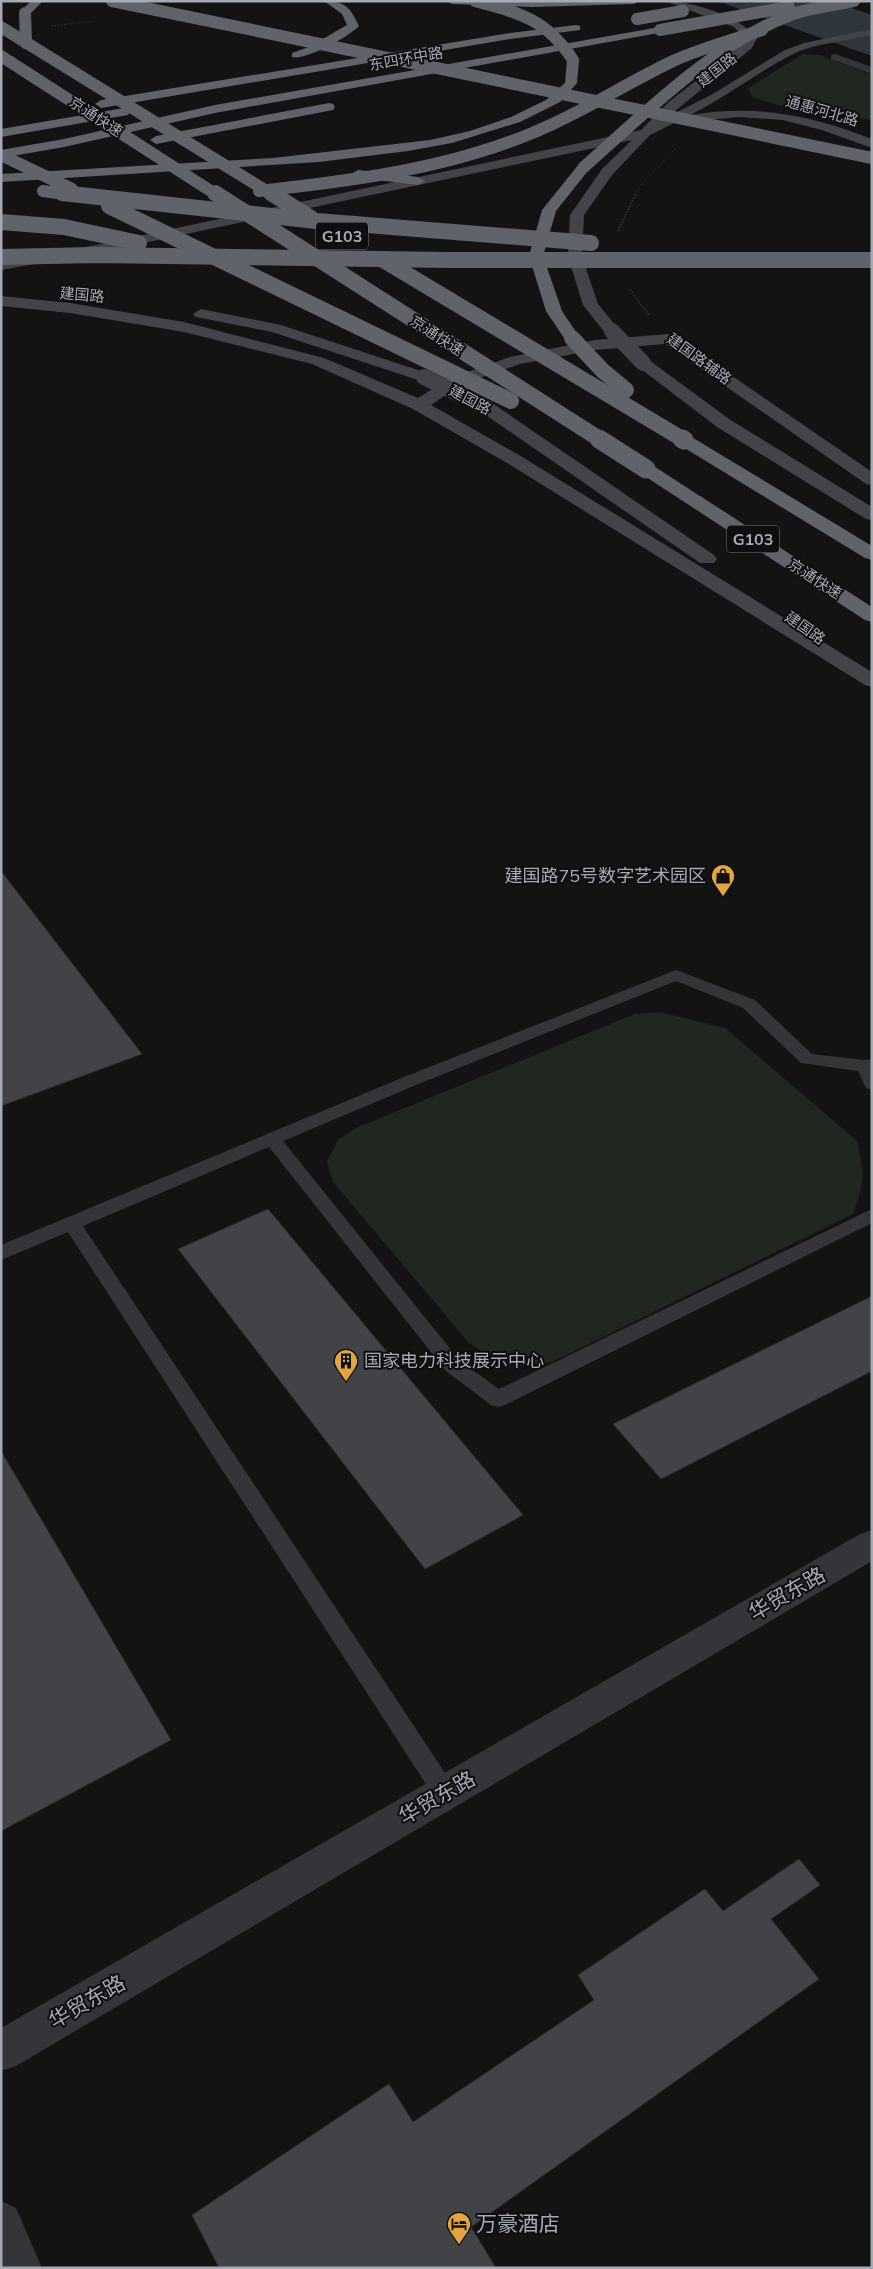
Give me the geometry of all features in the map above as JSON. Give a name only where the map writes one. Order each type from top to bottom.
[{"type":"highway","points":[[26,43],[25,13],[38,1]]},
{"type":"highway","points":[[112,1],[872,158]]},
{"type":"highway","points":[[151,1],[238,26]]},
{"type":"highway","points":[[281,60],[313,49],[353,26],[347,12],[329,1]]},
{"type":"highway","points":[[452,1],[532,4],[631,2]]},
{"type":"highway","points":[[1,178],[260,164],[327,158],[444,142],[522,118],[553,101],[570,83],[574,72],[573,60],[559,40],[541,25],[505,10],[475,1]]},
{"type":"highway","name":"东四环中路","points":[[1,155],[64,143],[215,109],[611,40],[818,1]]},
{"type":"highway","points":[[684,440],[603,371],[572,338],[554,311],[536,256],[549,210],[584,167],[683,81],[715,56],[789,16],[854,1]]},
{"type":"highway","points":[[621,22],[718,4]]},
{"type":"highway","name":"东四环中路","points":[[1,121],[510,36],[589,27],[1,133]]},
{"type":"highway","name":"京通快速","points":[[1,28],[872,554]]},
{"type":"highway","points":[[43,191],[151,196],[252,192],[344,182],[427,166],[525,136],[698,50],[762,30]]},
{"type":"highway","points":[[446,82],[547,59],[611,40]]},
{"type":"highway","name":"京通快速","points":[[1,56],[866,612]]},
{"type":"highway","points":[[60,108],[265,64]]},
{"type":"highway","points":[[116,147],[343,104]]},
{"type":"highway","points":[[1,155],[287,292],[646,469]]},
{"type":"highway","points":[[1,166],[69,155]]},
{"type":"highway","points":[[260,164],[418,181]]},
{"type":"highway","points":[[1,184],[43,191],[229,213],[451,234],[610,244]]},
{"type":"highway","points":[[1,222],[64,227],[185,254],[287,292]]},
{"type":"highway","points":[[640,246],[872,254]]},
{"type":"highway","points":[[1,257],[96,255],[448,260],[872,260]]},
{"type":"street","name":"建国路","points":[[670,1],[738,25],[751,38],[748,46],[674,104],[645,133],[607,172],[577,215],[575,257],[591,305],[612,331],[643,363],[723,423],[872,515]]},
{"type":"street","points":[[1,266],[96,249],[645,133],[715,98],[770,62],[804,46],[872,32]]},
{"type":"street","points":[[835,57],[872,71]]},
{"type":"street","name":"通惠河北路","points":[[715,98],[843,118]]},
{"type":"street","name":"通惠河北路","points":[[645,133],[676,122],[714,114],[755,112],[795,117],[872,144]]},
{"type":"street","name":"建国路","points":[[1,288],[100,297]]},
{"type":"street","points":[[1,300],[70,308],[184,327],[318,361],[419,405],[513,459],[872,681]]},
{"type":"street","name":"建国路","points":[[188,312],[275,328],[424,377],[486,407],[872,674]]},
{"type":"street","points":[[419,405],[456,381],[516,360],[594,345],[668,339]]},
{"type":"street","name":"建国路辅路","points":[[668,339],[872,480]]},
{"type":"street","name":"华贸东路","points":[[1,2051],[872,1544]]},
{"type":"street","points":[[1,2223],[20,2268]]},
{"type":"lane","points":[[1,1253],[410,1080],[676,975],[749,1004],[806,1059],[868,1065],[872,1084]]},
{"type":"lane","points":[[272,1139],[453,1366],[498,1399],[872,1215]]},
{"type":"lane","points":[[72,1223],[445,1793]]},
{"type":"path","points":[[618,231],[639,187],[682,141],[714,114]]},
{"type":"path","name":"建国路辅路","points":[[624,283],[668,339]]},
{"type":"shaded area","points":[[717,1],[831,1],[872,15],[872,56]]},
{"type":"shaded area","points":[[803,54],[820,55],[872,75],[872,120],[780,106],[752,97],[748,88]]},
{"type":"shaded area","points":[[659,1012],[725,1028],[857,1141],[862,1178],[853,1214],[552,1362],[520,1366],[491,1357],[469,1343],[333,1182],[327,1162],[338,1140],[356,1128],[635,1014]]},
{"type":"building","points":[[1,871],[142,1054],[1,1106]]},
{"type":"building","name":"国家电力科技展示中心","points":[[268,1209],[523,1515],[425,1569],[178,1249]]},
{"type":"building","points":[[872,1296],[872,1371],[661,1479],[613,1424]]},
{"type":"building","points":[[1,1451],[171,1740],[1,1831]]},
{"type":"building","points":[[799,1859],[820,1885],[771,1919],[819,1979],[471,2227],[496,2268],[219,2268],[192,2215],[389,2084],[413,2122],[594,2000],[578,1975],[705,1889],[723,1911]]},
{"type":"place","name":"建国路75号数字艺术园区","points":[[723,897]]},
{"type":"place","name":"国家电力科技展示中心","points":[[346,1382]]},
{"type":"place","name":"万豪酒店","points":[[459,2245]]}]
